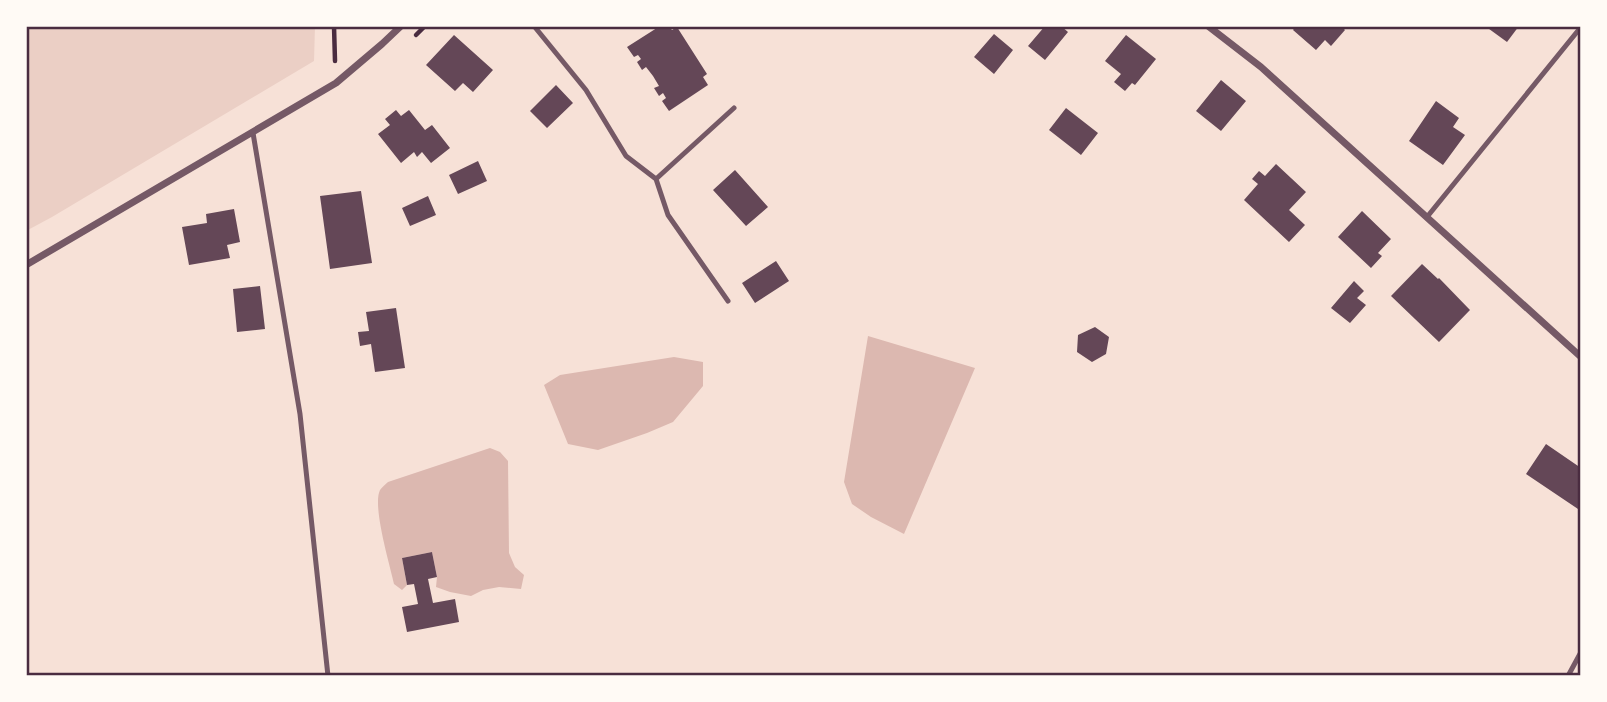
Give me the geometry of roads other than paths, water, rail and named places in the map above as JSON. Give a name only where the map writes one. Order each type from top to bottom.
[{"type":"street","points":[[26,265],[336,83],[401,26]]},
{"type":"street","points":[[1208,26],[1261,67],[1581,357]]},
{"type":"lane","points":[[534,26],[586,90],[626,156],[656,179],[668,215],[727,301]]},
{"type":"lane","points":[[1427,217],[1581,27]]},
{"type":"lane","points":[[656,179],[734,108]]},
{"type":"lane","points":[[253,133],[300,414],[328,676]]},
{"type":"lane","points":[[1568,676],[1581,652]]}]
